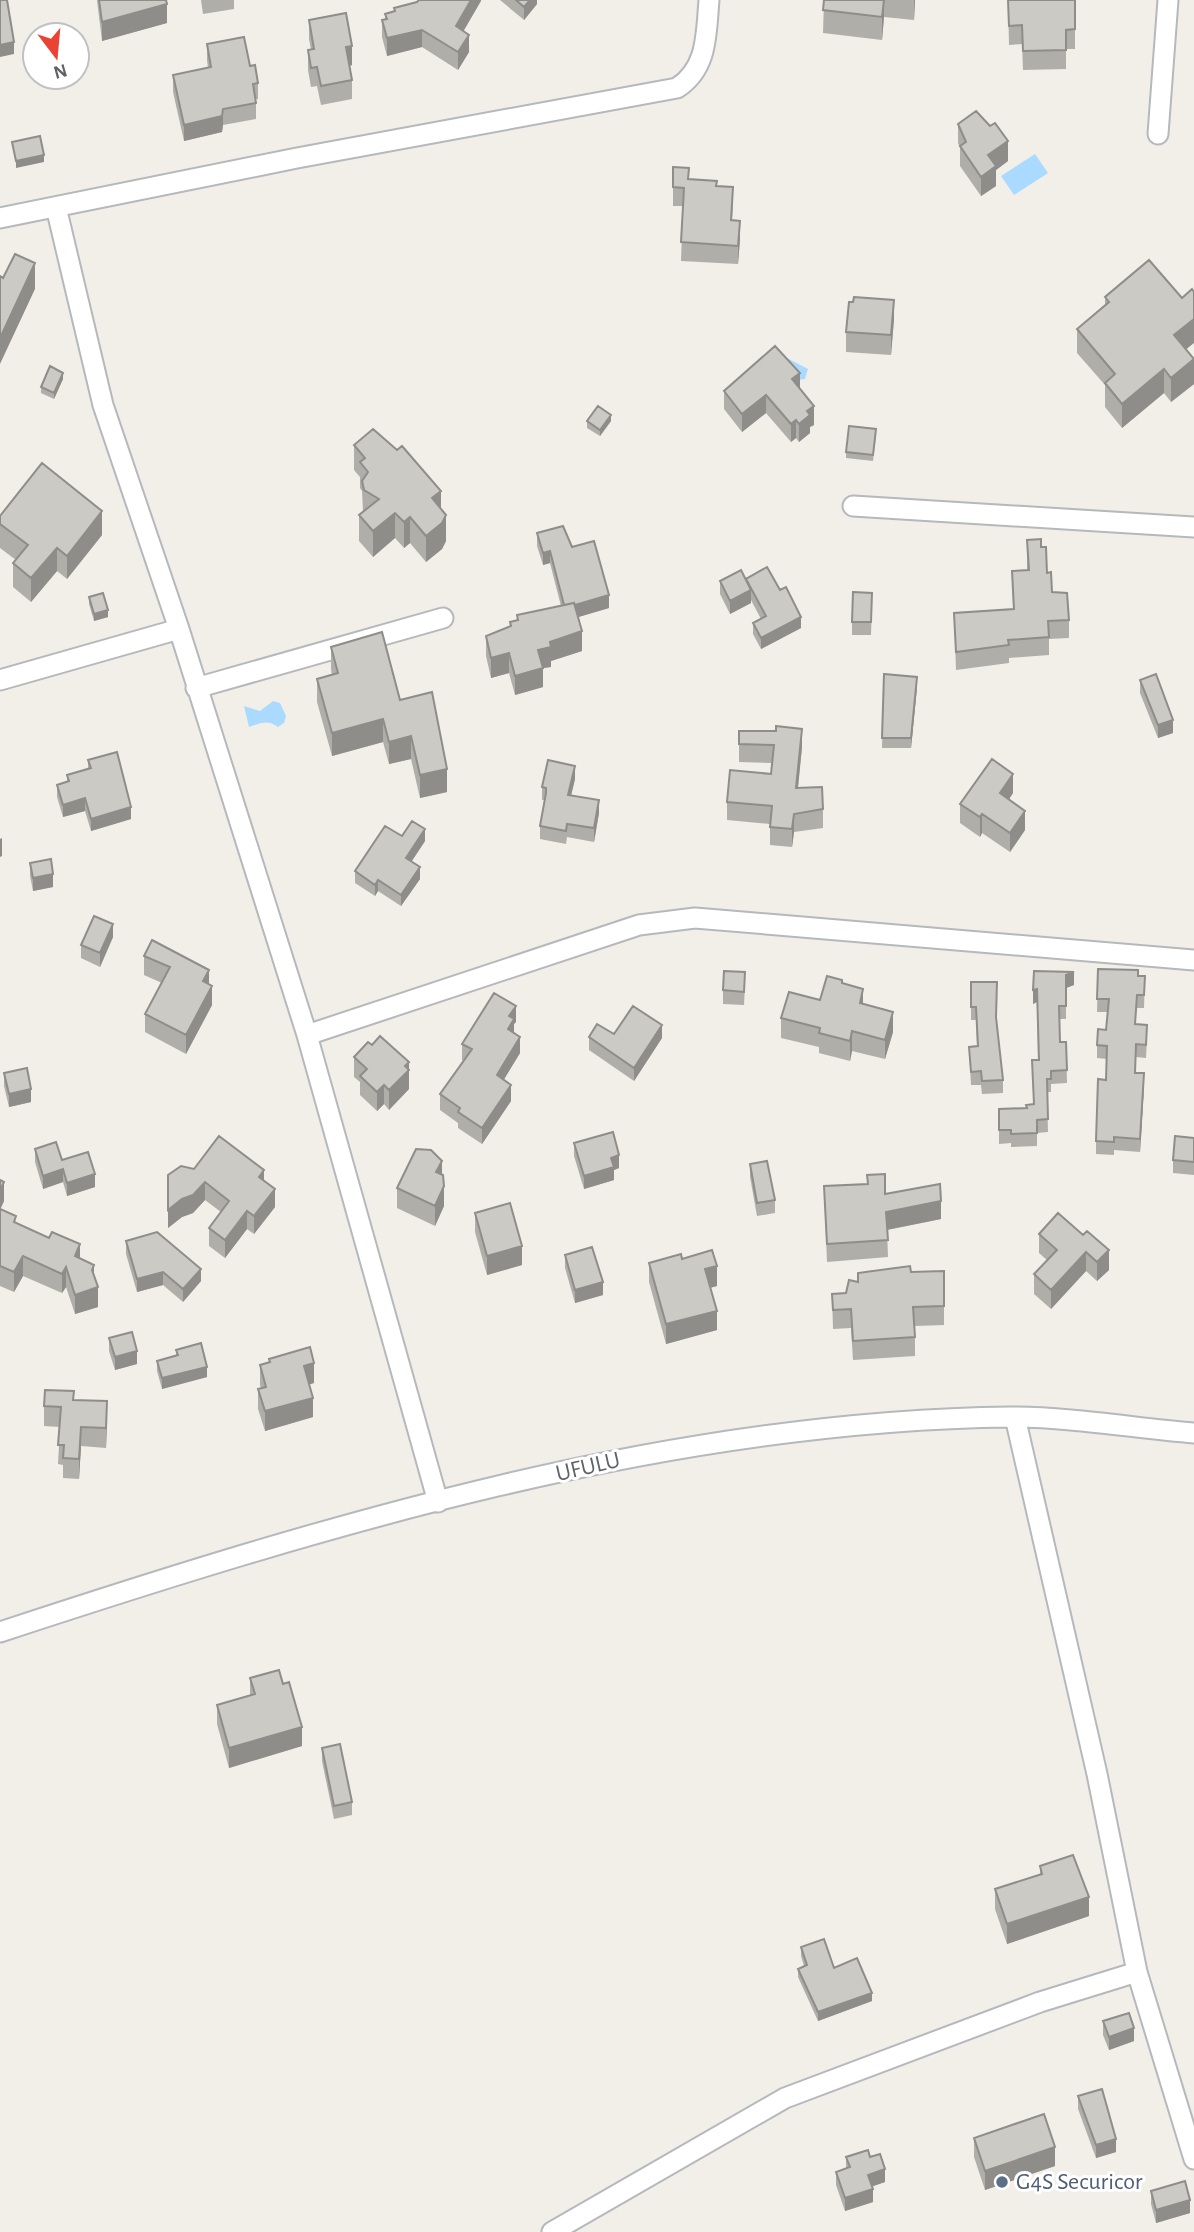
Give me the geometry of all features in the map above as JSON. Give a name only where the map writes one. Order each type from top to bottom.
[{"type":"street","points":[[0,218],[270,163],[677,88],[695,74],[704,52],[709,0]]},
{"type":"street","points":[[1158,134],[1168,0]]},
{"type":"street","points":[[56,207],[99,394],[179,629],[307,1035],[438,1502]]},
{"type":"street","points":[[853,506],[1194,527]]},
{"type":"street","points":[[196,688],[443,618]]},
{"type":"street","points":[[0,680],[179,629]]},
{"type":"street","points":[[307,1035],[639,925],[667,919],[790,925],[1194,960]]},
{"type":"street","points":[[1015,1417],[1097,1774],[1137,1972],[1194,2159]]},
{"type":"street","name":"UFULU","points":[[0,1632],[153,1583],[438,1502],[617,1460],[724,1441],[836,1426],[1015,1417],[1194,1433]]},
{"type":"street","points":[[552,2232],[785,2098],[1040,2002],[1137,1972]]},
{"type":"water","points":[[1035,154],[1048,173],[1014,195],[1001,176]]},
{"type":"water","points":[[784,359],[808,369],[805,379],[798,380]]},
{"type":"water","points":[[273,701],[280,703],[286,716],[284,723],[278,727],[267,722],[249,727],[244,706],[260,711]]},
{"type":"building","points":[[0,0],[7,0],[14,42],[0,45]]},
{"type":"building","points":[[99,0],[166,0],[167,4],[102,22]]},
{"type":"building","points":[[419,0],[471,0],[456,26],[469,35],[458,52],[422,30],[387,38],[382,20],[387,19],[385,14],[395,11],[394,8]]},
{"type":"building","points":[[516,0],[530,0],[524,7]]},
{"type":"building","points":[[824,0],[884,0],[882,17],[823,10]]},
{"type":"building","points":[[1008,0],[1075,0],[1075,29],[1066,30],[1066,50],[1023,51],[1022,25],[1009,26]]},
{"type":"building","points":[[346,13],[352,46],[346,47],[352,80],[321,86],[317,67],[311,68],[308,50],[314,49],[309,20]]},
{"type":"building","points":[[244,37],[250,66],[255,65],[258,83],[253,84],[256,103],[223,109],[222,116],[184,125],[173,75],[211,67],[207,44]]},
{"type":"building","points":[[976,111],[990,126],[995,123],[1008,141],[988,155],[996,166],[981,177],[960,146],[966,142],[958,124]]},
{"type":"building","points":[[40,136],[44,155],[16,161],[12,142]]},
{"type":"building","points":[[673,167],[689,168],[688,179],[717,181],[716,186],[733,187],[731,220],[740,221],[738,246],[681,242],[684,188],[673,187]]},
{"type":"building","points":[[15,254],[35,263],[0,338],[0,276],[3,278]]},
{"type":"building","points":[[1149,260],[1182,298],[1192,289],[1194,292],[1194,319],[1174,335],[1194,359],[1171,378],[1164,369],[1122,404],[1105,383],[1115,374],[1077,329],[1109,302],[1105,297]]},
{"type":"building","points":[[854,297],[894,300],[891,335],[846,332],[849,302],[853,302]]},
{"type":"building","points":[[775,346],[800,373],[792,379],[814,406],[807,411],[810,415],[799,424],[796,420],[791,424],[766,395],[742,414],[724,391]]},
{"type":"building","points":[[50,366],[63,373],[54,393],[41,387]]},
{"type":"building","points":[[598,406],[611,415],[600,430],[587,421]]},
{"type":"building","points":[[849,426],[876,429],[873,455],[846,452]]},
{"type":"building","points":[[373,429],[397,450],[402,446],[441,491],[432,498],[446,515],[442,523],[426,536],[410,517],[404,522],[395,513],[373,531],[359,515],[379,499],[364,490],[362,481],[368,472],[360,462],[365,458],[354,445]]},
{"type":"building","points":[[42,463],[102,511],[67,556],[57,548],[31,578],[13,563],[28,545],[0,524],[0,516]]},
{"type":"building","points":[[563,526],[572,547],[594,541],[609,595],[575,605],[564,605],[550,551],[543,553],[537,533]]},
{"type":"building","points":[[1041,539],[1041,547],[1046,547],[1047,573],[1051,572],[1052,592],[1067,593],[1069,620],[1048,621],[1049,637],[1008,640],[1009,645],[956,652],[954,613],[1014,609],[1012,571],[1029,570],[1027,540]]},
{"type":"building","points":[[767,567],[780,590],[786,587],[801,617],[761,638],[753,623],[766,616],[746,579]]},
{"type":"building","points":[[741,570],[751,590],[730,601],[720,581]]},
{"type":"building","points":[[853,592],[872,593],[871,622],[852,622]]},
{"type":"building","points":[[103,593],[108,610],[94,614],[89,597]]},
{"type":"building","points":[[574,603],[582,631],[550,642],[551,647],[538,650],[543,668],[515,676],[509,653],[491,658],[486,636],[511,626],[510,622],[518,620],[517,615]]},
{"type":"building","points":[[382,632],[400,700],[432,692],[447,769],[420,775],[411,736],[389,742],[383,719],[332,733],[317,679],[338,673],[331,647]]},
{"type":"building","points":[[884,674],[917,677],[911,738],[882,738]]},
{"type":"building","points":[[1156,674],[1173,720],[1158,725],[1140,680]]},
{"type":"building","points":[[776,726],[802,729],[796,788],[822,787],[823,809],[794,814],[792,829],[770,827],[772,806],[727,802],[730,770],[771,774],[774,745],[739,744],[739,731],[776,731]]},
{"type":"building","points":[[117,752],[131,807],[91,819],[85,798],[63,805],[57,785],[69,781],[67,775],[91,768],[88,760]]},
{"type":"building","points":[[992,759],[1013,774],[1000,793],[1025,811],[1010,833],[982,814],[980,817],[960,804]]},
{"type":"building","points":[[548,760],[575,766],[568,795],[599,800],[594,828],[567,824],[566,831],[540,826],[546,793],[546,788],[542,787]]},
{"type":"building","points":[[412,821],[425,829],[406,858],[420,867],[401,895],[378,880],[375,885],[355,871],[385,826],[402,836]]},
{"type":"building","points":[[51,859],[53,874],[33,878],[30,863]]},
{"type":"building","points":[[94,916],[113,924],[100,953],[81,945]]},
{"type":"building","points":[[152,940],[209,970],[203,981],[212,986],[186,1035],[145,1014],[170,967],[144,956]]},
{"type":"building","points":[[1098,969],[1138,970],[1138,976],[1145,976],[1144,995],[1137,995],[1135,1024],[1147,1025],[1146,1045],[1136,1044],[1135,1073],[1144,1073],[1140,1139],[1114,1137],[1114,1142],[1096,1141],[1098,1079],[1106,1080],[1107,1046],[1097,1045],[1098,1029],[1106,1030],[1109,999],[1097,999]]},
{"type":"building","points":[[724,971],[745,972],[744,992],[723,990]]},
{"type":"building","points":[[1034,971],[1074,972],[1066,975],[1066,1006],[1059,1006],[1060,1042],[1066,1042],[1067,1070],[1051,1071],[1051,1079],[1047,1079],[1048,1119],[1037,1120],[1037,1133],[1011,1134],[1011,1130],[999,1130],[999,1109],[1027,1108],[1026,1105],[1034,1104],[1032,1060],[1039,1060]]},
{"type":"building","points":[[827,976],[863,989],[860,1003],[893,1012],[885,1040],[852,1031],[850,1041],[819,1033],[820,1028],[781,1018],[789,992],[820,1000]]},
{"type":"building","points":[[971,982],[997,982],[996,1017],[1003,1080],[982,1081],[981,1071],[971,1072],[969,1047],[978,1046],[976,1007],[971,1007]]},
{"type":"building","points":[[494,993],[516,1006],[509,1016],[514,1019],[508,1029],[520,1037],[497,1075],[511,1085],[482,1128],[458,1112],[460,1108],[440,1094],[472,1049],[462,1044]]},
{"type":"building","points":[[633,1006],[662,1025],[634,1068],[589,1037],[597,1024],[614,1034]]},
{"type":"building","points":[[380,1036],[409,1062],[405,1066],[409,1070],[389,1090],[384,1085],[377,1092],[360,1076],[367,1069],[354,1057],[368,1042],[372,1045]]},
{"type":"building","points":[[27,1068],[31,1089],[9,1094],[4,1073]]},
{"type":"building","points":[[613,1132],[619,1155],[611,1158],[614,1167],[584,1176],[574,1143]]},
{"type":"building","points":[[219,1136],[264,1170],[259,1177],[275,1189],[254,1216],[247,1211],[225,1240],[209,1228],[229,1201],[205,1182],[193,1195],[182,1199],[168,1210],[168,1175],[181,1166],[194,1169]]},
{"type":"building","points":[[1175,1136],[1194,1138],[1194,1162],[1173,1160]]},
{"type":"building","points":[[56,1142],[62,1160],[88,1152],[95,1174],[67,1183],[63,1169],[43,1176],[35,1149]]},
{"type":"building","points":[[416,1149],[431,1150],[442,1161],[436,1172],[443,1175],[444,1186],[435,1206],[397,1188]]},
{"type":"building","points":[[767,1161],[775,1200],[757,1203],[750,1164]]},
{"type":"building","points":[[885,1174],[885,1194],[940,1184],[941,1201],[886,1212],[888,1240],[827,1244],[824,1186],[868,1184],[867,1175]]},
{"type":"building","points":[[510,1203],[522,1246],[487,1256],[475,1213]]},
{"type":"building","points":[[0,1209],[16,1216],[14,1222],[49,1238],[52,1232],[80,1244],[75,1256],[94,1265],[92,1270],[98,1287],[75,1295],[66,1267],[62,1274],[23,1256],[14,1272],[0,1266]]},
{"type":"building","points":[[1058,1213],[1083,1235],[1087,1231],[1109,1250],[1097,1262],[1086,1252],[1051,1290],[1034,1274],[1057,1250],[1039,1234]]},
{"type":"building","points":[[157,1232],[201,1269],[183,1289],[163,1272],[137,1279],[126,1241]]},
{"type":"building","points":[[592,1247],[603,1282],[575,1290],[565,1255]]},
{"type":"building","points":[[712,1250],[717,1266],[705,1269],[717,1311],[666,1324],[649,1263],[681,1254],[682,1259]]},
{"type":"building","points":[[910,1266],[911,1272],[944,1271],[944,1306],[913,1307],[915,1337],[853,1341],[851,1309],[833,1310],[832,1294],[846,1293],[849,1280],[858,1282],[858,1273]]},
{"type":"building","points":[[132,1332],[137,1351],[115,1357],[109,1338]]},
{"type":"building","points":[[201,1343],[207,1367],[162,1378],[157,1361],[178,1355],[176,1350]]},
{"type":"building","points":[[310,1347],[314,1363],[304,1366],[313,1398],[265,1411],[258,1389],[266,1387],[260,1365],[270,1362],[269,1359]]},
{"type":"building","points":[[45,1390],[74,1391],[73,1400],[107,1401],[106,1428],[81,1427],[79,1459],[63,1458],[64,1445],[58,1445],[61,1407],[44,1406]]},
{"type":"building","points":[[279,1670],[283,1684],[289,1682],[302,1727],[229,1748],[217,1705],[255,1694],[250,1678]]},
{"type":"building","points":[[340,1744],[352,1802],[334,1806],[322,1748]]},
{"type":"building","points":[[1073,1855],[1089,1897],[1007,1924],[995,1889],[1042,1874],[1040,1866]]},
{"type":"building","points":[[824,1939],[834,1968],[857,1958],[872,1993],[818,2012],[798,1969],[807,1965],[801,1947]]},
{"type":"building","points":[[1129,2013],[1134,2028],[1109,2037],[1103,2021]]},
{"type":"building","points":[[1102,2089],[1116,2139],[1096,2145],[1078,2096]]},
{"type":"building","points":[[1044,2114],[1055,2147],[985,2171],[974,2138]]},
{"type":"building","points":[[868,2150],[870,2157],[880,2154],[885,2169],[868,2175],[873,2189],[845,2198],[836,2172],[850,2167],[846,2157]]},
{"type":"building","points":[[1185,2181],[1190,2200],[1156,2210],[1151,2191]]},
{"type":"place","name":"G4S Securicor","points":[[1002,2182]]}]
